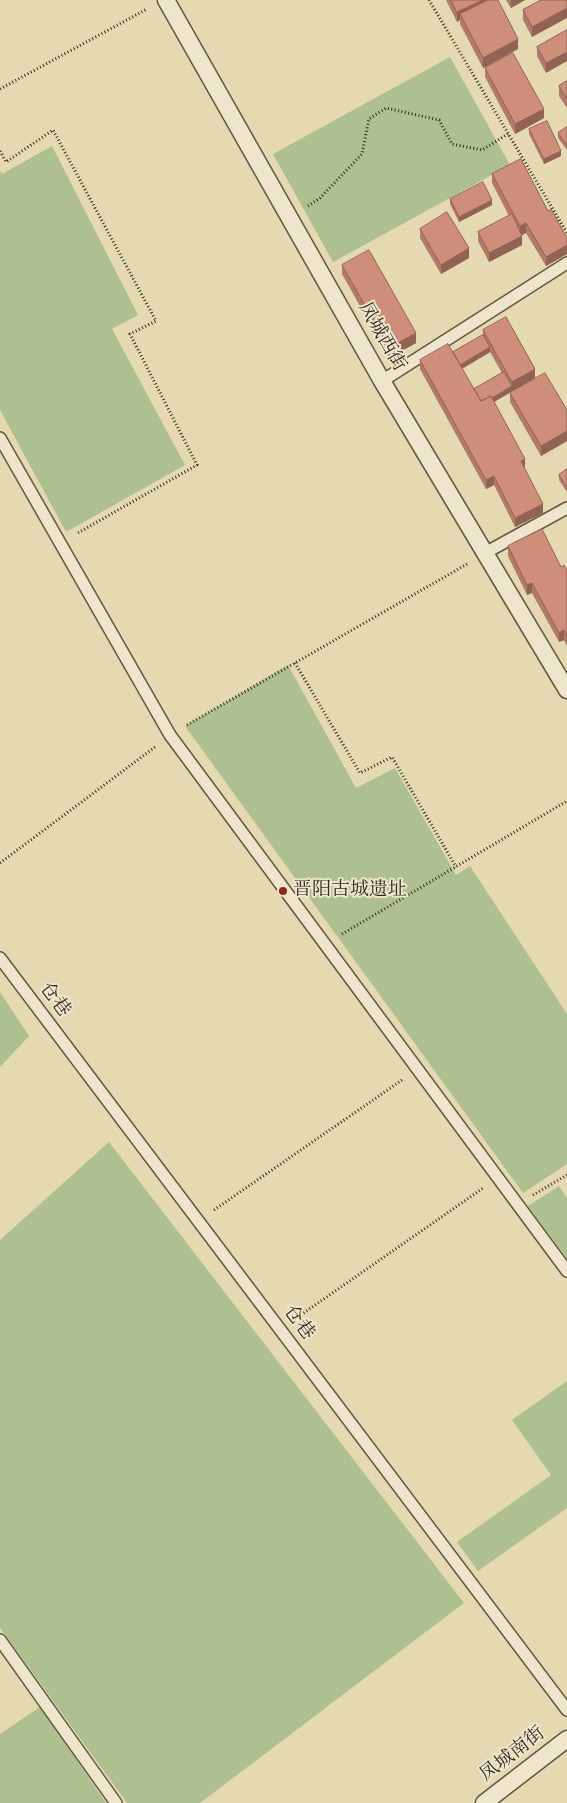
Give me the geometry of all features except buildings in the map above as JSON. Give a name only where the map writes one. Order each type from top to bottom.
[{"type":"street","name":"凤城西街","points":[[161,2],[290,217],[382,381],[567,690]]},
{"type":"street","name":"凤城南街","points":[[484,1803],[567,1739]]},
{"type":"lane","points":[[382,381],[567,263]]},
{"type":"lane","points":[[0,438],[170,735],[567,1271]]},
{"type":"lane","points":[[485,553],[567,508]]},
{"type":"lane","name":"仓巷","points":[[0,958],[567,1710]]},
{"type":"lane","points":[[0,1640],[116,1803]]},
{"type":"path","points":[[429,0],[567,234]]},
{"type":"path","points":[[0,89],[161,2]]},
{"type":"path","points":[[290,217],[320,198],[362,154],[369,120],[386,108],[439,120],[452,144],[482,150],[508,134]]},
{"type":"path","points":[[0,151],[6,162],[53,130],[156,321],[130,334],[197,465],[60,543]]},
{"type":"path","points":[[0,863],[170,735],[485,553]]},
{"type":"path","points":[[295,663],[360,773],[392,757],[456,867]]},
{"type":"path","points":[[325,944],[567,801]]},
{"type":"path","points":[[199,1220],[418,1070]]},
{"type":"path","points":[[518,1205],[567,1175]]},
{"type":"path","points":[[280,1329],[498,1178]]},
{"type":"green space","points":[[450,57],[510,165],[333,262],[273,154]]},
{"type":"green space","points":[[52,146],[138,315],[112,329],[185,465],[66,532],[0,410],[0,171],[2,174]]},
{"type":"green space","points":[[288,665],[356,788],[395,768],[456,875],[470,866],[567,1014],[567,1164],[523,1193],[185,726]]},
{"type":"green space","points":[[0,992],[29,1036],[0,1067]]},
{"type":"green space","points":[[109,1142],[464,1603],[200,1803],[127,1803],[0,1628],[0,1240]]},
{"type":"green space","points":[[559,1186],[567,1198],[567,1259],[528,1206]]},
{"type":"green space","points":[[567,1381],[567,1508],[478,1571],[457,1542],[551,1475],[512,1420]]},
{"type":"green space","points":[[40,1707],[106,1803],[0,1803],[0,1734]]},
{"type":"place","name":"晋阳古城遗址","points":[[283,891]]}]
